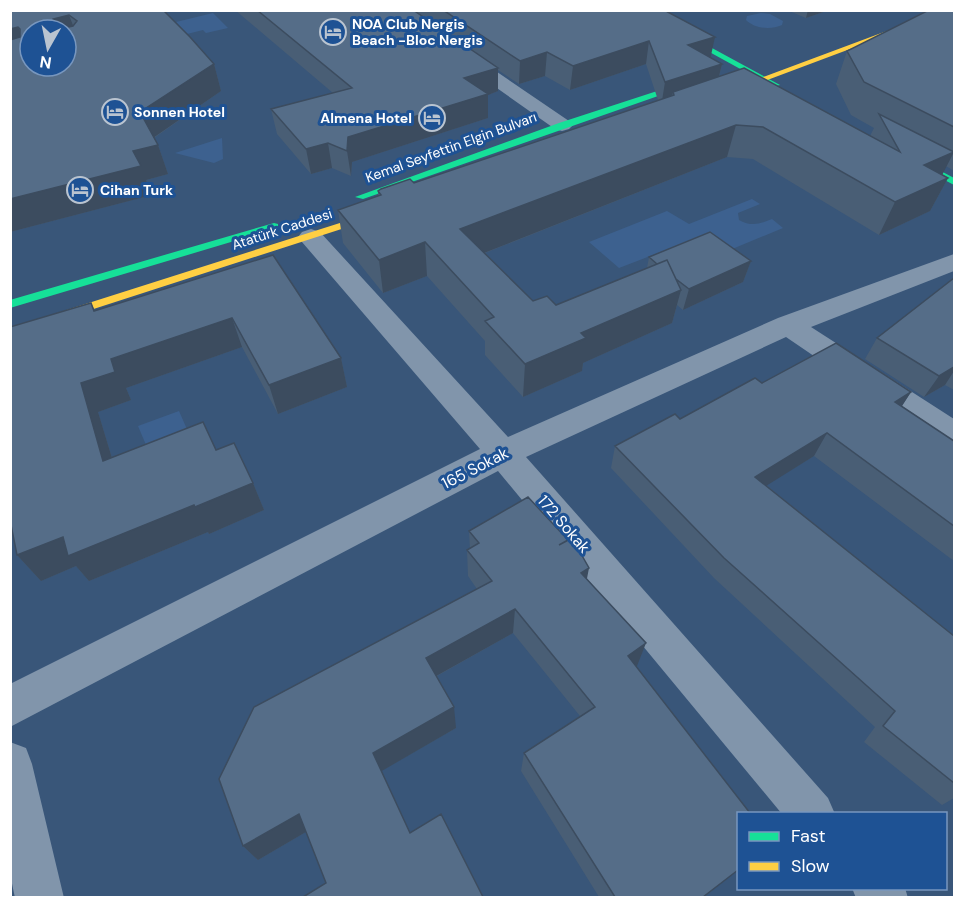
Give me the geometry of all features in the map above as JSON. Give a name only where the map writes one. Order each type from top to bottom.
[{"type":"main road","points":[[636,10],[785,90]]},
{"type":"main road","points":[[711,98],[951,10]]},
{"type":"main road","name":"Kemal Seyfettin Elgin Bulvarı","points":[[342,203],[562,125],[762,60]]},
{"type":"main road","points":[[894,150],[954,182]]},
{"type":"main road","name":"Atatürk Caddesi","points":[[10,332],[300,230],[401,206]]},
{"type":"main road","points":[[10,304],[300,230]]},
{"type":"street","points":[[393,10],[562,125]]},
{"type":"street","name":"172 Sokak","points":[[300,230],[503,453],[811,812]]},
{"type":"street","name":"165 Sokak","points":[[10,706],[503,453],[788,325],[954,262]]},
{"type":"street","points":[[788,325],[954,435]]},
{"type":"street","points":[[10,764],[40,897]]},
{"type":"water","points":[[213,13],[228,28],[187,34],[176,22]]},
{"type":"water","points":[[770,14],[783,21],[782,25],[763,28],[746,20],[747,16]]},
{"type":"water","points":[[222,138],[223,159],[214,163],[175,153]]},
{"type":"water","points":[[752,199],[760,204],[738,213],[739,220],[748,224],[756,224],[772,219],[783,228],[725,252],[684,243],[619,268],[589,242],[667,211],[689,224]]},
{"type":"water","points":[[179,411],[193,443],[152,459],[138,426]]},
{"type":"building","points":[[10,10],[163,10],[214,64],[140,112],[158,145],[133,151],[141,166],[10,199],[10,40],[18,38],[18,78],[78,78],[78,18],[69,15],[57,18],[18,18],[18,27],[10,29]]},
{"type":"building","points":[[257,10],[413,10],[498,68],[464,78],[488,94],[348,137],[347,151],[328,143],[306,149],[271,109],[352,88]]},
{"type":"building","points":[[443,10],[664,10],[715,37],[688,45],[722,64],[665,82],[649,41],[573,66],[547,52],[520,61]]},
{"type":"building","points":[[929,10],[954,10],[954,127],[864,82],[847,51]]},
{"type":"building","points":[[744,68],[900,152],[879,114],[954,152],[924,165],[948,178],[895,202],[763,127],[736,125],[460,229],[533,301],[547,296],[556,305],[667,260],[681,290],[581,333],[586,338],[525,364],[485,321],[494,317],[425,242],[379,260],[338,210],[381,195],[378,191],[381,189],[410,179],[414,183],[674,95],[673,92]]},
{"type":"building","points":[[710,232],[751,261],[689,289],[676,279],[667,260],[657,264],[649,257]]},
{"type":"building","points":[[273,255],[341,358],[269,385],[232,318],[111,359],[115,372],[81,383],[103,461],[203,422],[216,450],[234,443],[253,483],[68,556],[63,537],[17,555],[10,520],[10,327],[91,303],[94,311]]},
{"type":"building","points":[[954,278],[954,367],[939,376],[877,338]]},
{"type":"building","points":[[836,343],[911,392],[895,402],[954,441],[954,526],[827,433],[755,477],[954,636],[954,783],[883,726],[895,711],[724,558],[615,446],[675,414],[680,419],[755,378],[762,383]]},
{"type":"building","points":[[528,497],[568,540],[559,545],[572,538],[589,568],[581,573],[646,643],[628,656],[749,812],[737,812],[737,871],[703,897],[615,897],[524,753],[595,707],[515,609],[426,658],[454,707],[373,753],[410,833],[441,814],[483,897],[303,897],[326,883],[299,814],[243,846],[219,779],[254,707],[492,581],[467,550],[479,543],[469,531]]},
{"type":"traffic: fast","points":[[636,10],[776,85]]},
{"type":"traffic: fast","points":[[360,197],[562,125],[697,81]]},
{"type":"traffic: fast","points":[[908,157],[954,182]]},
{"type":"traffic: fast","points":[[10,304],[274,226]]},
{"type":"traffic: slow","points":[[722,94],[951,10]]},
{"type":"traffic: slow","points":[[10,332],[384,212]]},
{"type":"place","name":"NOA Club Nergis Beach -Bloc Nergis","points":[[333,32]]},
{"type":"place","name":"Sonnen Hotel","points":[[115,112]]},
{"type":"place","name":"Almena Hotel","points":[[432,118]]},
{"type":"place","name":"Cihan Turk","points":[[80,190]]}]
